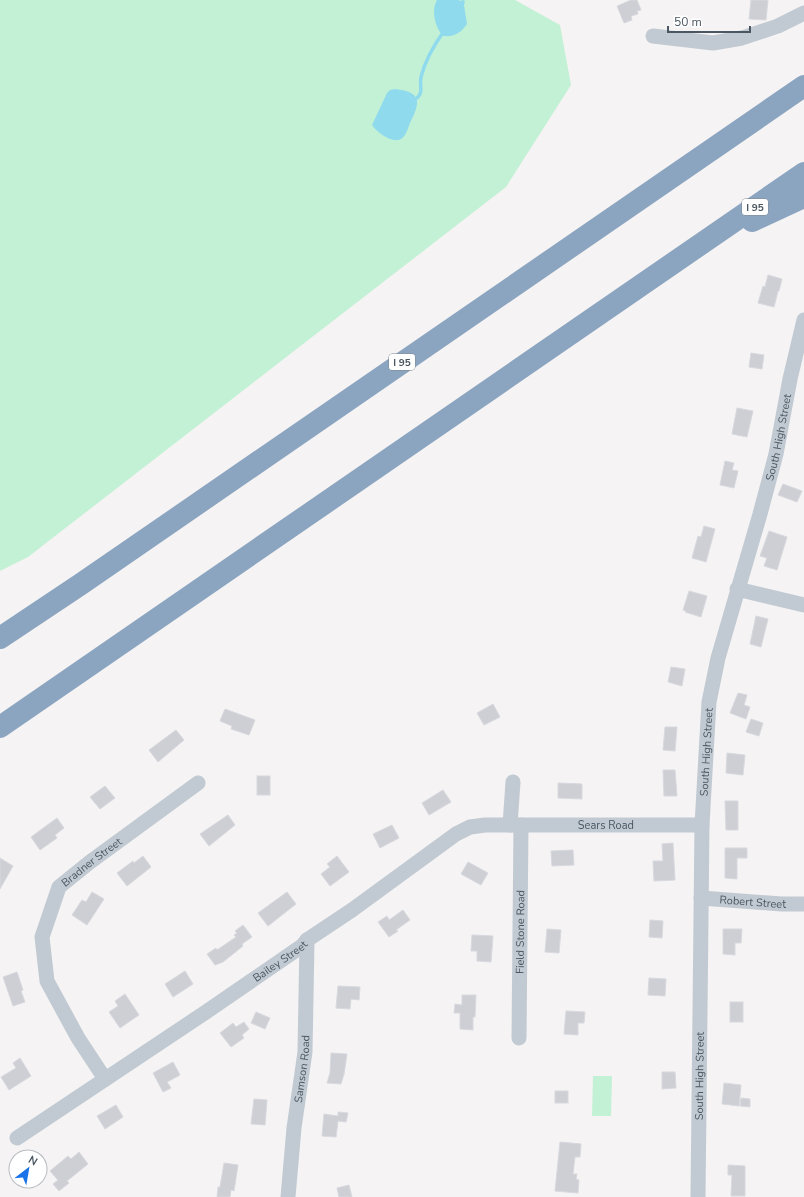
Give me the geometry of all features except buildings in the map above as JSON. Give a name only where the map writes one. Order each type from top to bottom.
[{"type":"highway","name":"I 95","points":[[0,638],[87,580],[804,86]]},
{"type":"highway","name":"I 95","points":[[0,727],[804,173]]},
{"type":"highway","points":[[706,240],[804,197]]},
{"type":"street","points":[[653,36],[713,43],[742,38],[778,26],[804,13]]},
{"type":"street","name":"South High Street","points":[[698,1197],[702,825],[709,702],[718,658],[776,454],[790,379],[804,320]]},
{"type":"street","points":[[738,588],[804,605]]},
{"type":"street","points":[[513,782],[515,825]]},
{"type":"street","name":"Bradner Street","points":[[105,1079],[78,1038],[47,981],[42,936],[59,887],[90,862],[198,783]]},
{"type":"street","name":"Bailey Street","points":[[17,1138],[302,946],[307,940],[456,834],[470,827],[485,825],[515,825]]},
{"type":"street","name":"Sears Road","points":[[515,825],[702,825]]},
{"type":"street","name":"Field Stone Road","points":[[515,825],[519,1038]]},
{"type":"street","name":"Robert Street","points":[[701,898],[782,904],[804,904]]},
{"type":"street","name":"Samson Road","points":[[288,1197],[294,1128],[305,1052],[307,940]]},
{"type":"green space","points":[[0,0],[515,0],[560,25],[571,85],[506,187],[28,557],[0,571]]},
{"type":"green space","points":[[593,1076],[612,1076],[611,1116],[592,1116]]},
{"type":"water","points":[[437,0],[465,1],[464,5],[467,24],[460,32],[454,35],[443,36],[440,32],[434,13]]},
{"type":"water","points":[[395,89],[411,93],[417,100],[416,110],[406,134],[403,138],[398,140],[389,139],[377,131],[372,125],[387,93],[390,90]]},
{"type":"waterway","points":[[417,98],[421,91],[421,77],[427,59],[444,31]]}]
